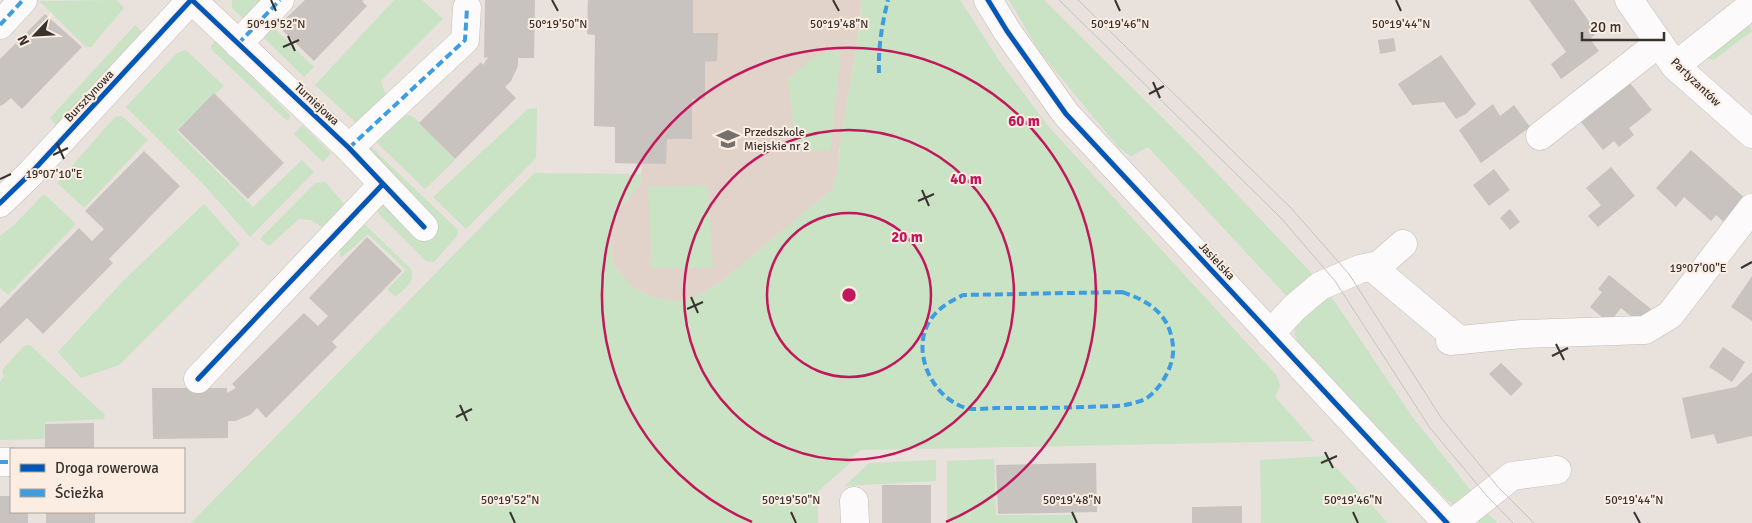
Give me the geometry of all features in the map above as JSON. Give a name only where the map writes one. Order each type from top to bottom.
[{"type":"street","points":[[0,26],[23,0]]},
{"type":"street","name":"Turniejowa","points":[[191,0],[349,148],[424,227]]},
{"type":"street","name":"Bursztynowa","points":[[0,203],[31,174],[191,0]]},
{"type":"street","points":[[238,44],[280,0]]},
{"type":"street","name":"Jasielska","points":[[988,0],[1066,114],[1447,523]]},
{"type":"street","name":"Partyzantów","points":[[1629,0],[1675,66],[1752,134]]},
{"type":"street","points":[[1675,66],[1752,4]]},
{"type":"street","points":[[349,148],[465,40],[467,8]]},
{"type":"street","points":[[1540,136],[1659,42]]},
{"type":"street","points":[[198,379],[383,184]]},
{"type":"street","points":[[1372,266],[1454,341],[1522,334],[1645,330],[1670,315],[1752,208]]},
{"type":"street","points":[[1270,334],[1294,308],[1320,286],[1360,269],[1379,265],[1403,244]]},
{"type":"street","points":[[1453,523],[1512,476],[1557,470]]},
{"type":"shaded area","name":"Przedszkole Miejskie nr 2","points":[[588,0],[862,0],[857,44],[839,152],[837,177],[833,189],[722,281],[696,297],[676,302],[652,297],[632,287],[614,266],[610,238],[614,216],[640,185],[642,164],[615,163],[615,127],[594,126],[595,35],[587,34]]},
{"type":"green space","points":[[117,0],[124,8],[91,47],[86,47],[39,1]]},
{"type":"green space","points":[[232,0],[269,0],[246,21],[232,8]]},
{"type":"green space","points":[[394,0],[422,0],[443,19],[381,81],[387,100],[364,130],[315,85]]},
{"type":"green space","points":[[862,0],[960,0],[1000,62],[1049,127],[1277,376],[1280,386],[1275,397],[1314,441],[861,450],[850,459],[854,460],[818,491],[818,523],[191,523],[534,173],[642,174],[640,185],[614,216],[610,238],[614,266],[632,287],[652,297],[676,302],[696,297],[722,281],[833,189],[837,175]]},
{"type":"green space","points":[[1009,0],[1044,0],[1190,145],[1316,278],[1293,303],[1148,147],[1131,156],[1119,148],[1039,51]]},
{"type":"green space","points":[[270,24],[314,67],[304,77],[260,34]]},
{"type":"green space","points":[[1749,24],[1752,31],[1714,60],[1706,58]]},
{"type":"green space","points":[[135,25],[142,32],[56,125],[50,118]]},
{"type":"green space","points":[[216,41],[291,116],[287,121],[212,50],[211,46]]},
{"type":"green space","points":[[186,50],[224,86],[176,131],[253,207],[302,160],[314,172],[250,237],[205,186],[126,107],[177,53]]},
{"type":"green space","points":[[841,51],[830,151],[796,150],[788,79],[818,53]]},
{"type":"green space","points":[[537,108],[536,158],[466,229],[433,197],[528,109]]},
{"type":"green space","points":[[409,115],[416,119],[455,160],[425,189],[375,141],[401,116]]},
{"type":"green space","points":[[122,116],[148,140],[84,208],[57,183],[115,117]]},
{"type":"green space","points":[[302,125],[331,153],[323,162],[294,134]]},
{"type":"green space","points":[[370,146],[458,230],[457,236],[434,262],[426,261],[374,209],[363,156]]},
{"type":"green space","points":[[325,182],[349,209],[325,229],[311,220],[299,219],[269,246],[260,239],[315,183]]},
{"type":"green space","points":[[708,185],[713,268],[652,268],[648,187]]},
{"type":"green space","points":[[44,194],[76,224],[8,295],[0,288],[0,236],[14,225]]},
{"type":"green space","points":[[204,204],[240,244],[119,365],[81,378],[58,352],[123,281]]},
{"type":"green space","points":[[359,219],[411,269],[411,281],[395,297],[387,289],[406,270],[368,234],[341,258],[338,244]]},
{"type":"green space","points":[[1331,296],[1411,415],[1475,496],[1463,504],[1453,505],[1298,343],[1294,333],[1297,322]]},
{"type":"green space","points":[[30,345],[105,415],[104,419],[45,422],[44,439],[0,440],[0,381],[4,377],[2,370],[24,346]]},
{"type":"green space","points":[[1325,456],[1388,523],[1261,523],[1260,460]]},
{"type":"green space","points":[[994,459],[996,515],[1076,515],[1076,523],[947,523],[947,461]]},
{"type":"green space","points":[[936,460],[936,481],[845,486],[869,463]]},
{"type":"green space","points":[[1486,512],[1498,523],[1479,523],[1478,517]]},
{"type":"building","points":[[305,0],[364,0],[362,1],[367,6],[314,61],[278,26]]},
{"type":"building","points":[[485,0],[535,0],[534,58],[518,58],[518,66],[511,81],[505,87],[516,98],[455,159],[419,123],[481,62],[483,65],[488,57],[484,58]]},
{"type":"building","points":[[588,0],[693,0],[693,33],[718,33],[717,61],[705,62],[705,99],[692,99],[692,139],[667,139],[666,164],[615,163],[615,127],[594,126],[595,35],[587,34]]},
{"type":"building","points":[[1529,0],[1574,0],[1597,33],[1590,39],[1599,51],[1561,79],[1551,64],[1566,52]]},
{"type":"building","points":[[45,14],[82,47],[22,109],[11,98],[0,106],[0,59]]},
{"type":"building","points":[[1394,38],[1396,51],[1380,54],[1378,40]]},
{"type":"building","points":[[1441,55],[1476,104],[1466,114],[1456,119],[1444,102],[1412,105],[1398,84]]},
{"type":"building","points":[[1630,83],[1652,110],[1629,128],[1634,135],[1619,147],[1614,141],[1603,150],[1581,122]]},
{"type":"building","points":[[214,93],[284,163],[248,199],[178,130]]},
{"type":"building","points":[[1493,104],[1500,116],[1514,105],[1530,127],[1481,163],[1459,130]]},
{"type":"building","points":[[1691,150],[1748,201],[1726,224],[1716,215],[1711,221],[1684,197],[1676,207],[1656,188]]},
{"type":"building","points":[[144,151],[180,186],[109,259],[113,263],[43,334],[27,318],[0,344],[0,308],[79,228],[92,241],[104,229],[85,211]]},
{"type":"building","points":[[1611,167],[1635,196],[1598,227],[1588,216],[1601,205],[1586,188]]},
{"type":"building","points":[[1494,169],[1510,190],[1489,206],[1473,185]]},
{"type":"building","points":[[1510,209],[1520,222],[1510,230],[1500,218]]},
{"type":"building","points":[[367,237],[402,271],[332,342],[337,347],[266,418],[257,408],[250,415],[235,421],[228,421],[228,438],[153,439],[152,388],[227,388],[227,393],[236,388],[232,384],[304,313],[318,326],[328,316],[309,298]]},
{"type":"building","points":[[1609,275],[1651,309],[1639,323],[1621,308],[1609,323],[1590,307],[1602,292],[1598,289]]},
{"type":"building","points":[[1752,276],[1752,321],[1731,307]]},
{"type":"building","points":[[1723,347],[1745,362],[1732,382],[1709,367]]},
{"type":"building","points":[[1501,363],[1523,384],[1511,396],[1489,374]]},
{"type":"building","points":[[1752,372],[1752,436],[1717,444],[1714,434],[1691,439],[1682,398],[1736,387]]},
{"type":"building","points":[[94,423],[94,448],[45,448],[45,424]]},
{"type":"building","points":[[1096,463],[1097,512],[998,514],[996,465]]},
{"type":"building","points":[[882,485],[931,485],[931,523],[882,523]]},
{"type":"building","points":[[0,496],[10,496],[10,513],[28,513],[28,523],[0,523]]},
{"type":"building","points":[[1242,506],[1242,523],[1192,523],[1192,507]]},
{"type":"building","points":[[46,513],[95,513],[95,523],[46,523]]},
{"type":"tram line","points":[[1059,0],[1281,218],[1335,281],[1430,428],[1487,496],[1513,523]]},
{"type":"tram line","points":[[1078,0],[1291,208],[1349,274],[1442,419],[1498,487],[1534,523]]},
{"type":"marked path","points":[[0,25],[23,0]]},
{"type":"marked path","points":[[238,44],[280,0]]},
{"type":"marked path","points":[[879,73],[881,36],[888,0]]},
{"type":"marked path","points":[[349,148],[465,40],[467,8]]},
{"type":"marked path","points":[[1122,292],[1141,300],[1156,310],[1168,325],[1171,335],[1173,353],[1170,367],[1158,388],[1142,400],[1116,406],[971,409],[963,407],[940,391],[932,380],[926,366],[923,353],[923,339],[927,326],[941,308],[963,295],[1122,292]]},
{"type":"marked path","points":[[0,462],[10,462]]},
{"type":"cycle path","points":[[0,203],[31,173],[191,0]]},
{"type":"cycle path","points":[[192,0],[349,148],[424,227]]},
{"type":"cycle path","points":[[988,0],[1007,31],[1066,114],[1447,523]]},
{"type":"cycle path","points":[[198,379],[383,184]]},
{"type":"place","name":"Przedszkole Miejskie nr 2","points":[[728,139]]}]
